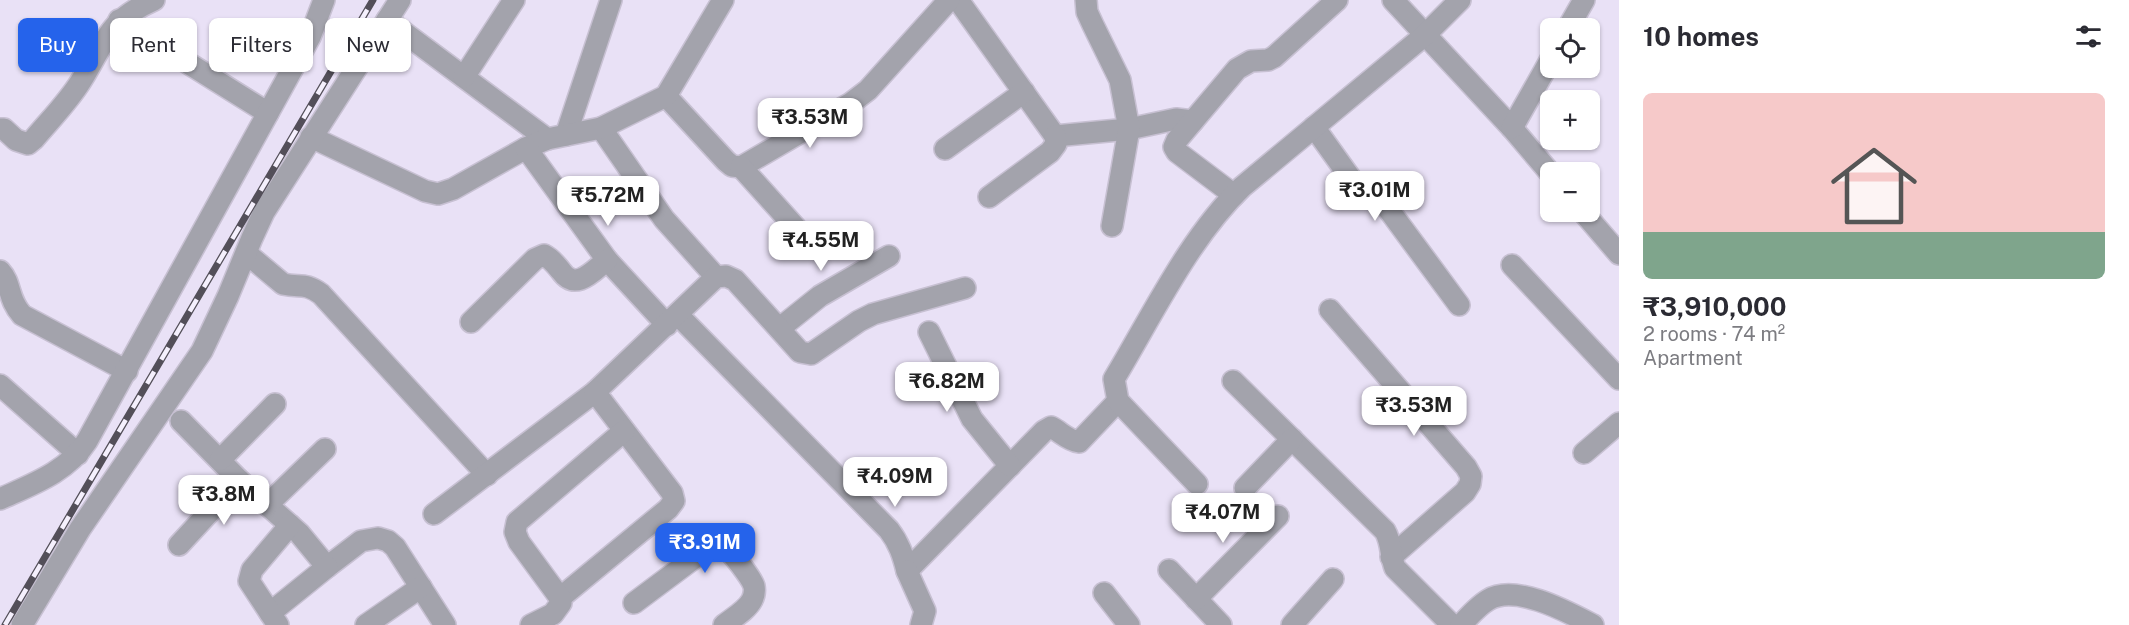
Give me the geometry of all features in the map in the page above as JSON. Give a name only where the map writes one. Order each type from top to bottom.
[{"type":"street","points":[[122,18],[135,8],[154,0]]},
{"type":"street","points":[[0,499],[60,470],[78,454],[127,371],[310,37],[324,0]]},
{"type":"street","points":[[388,18],[400,0]]},
{"type":"street","points":[[464,77],[514,0]]},
{"type":"street","points":[[556,137],[611,0]]},
{"type":"street","points":[[311,137],[438,194],[453,189],[526,148],[556,137],[602,128],[666,96],[723,0]]},
{"type":"street","points":[[666,96],[726,161],[732,166],[741,167],[851,103],[868,90],[949,0]]},
{"type":"street","points":[[958,0],[1055,136],[1056,144],[1050,152],[989,197]]},
{"type":"street","points":[[1086,0],[1087,12],[1120,80],[1130,129],[1112,226]]},
{"type":"street","points":[[1234,195],[1177,152],[1174,147],[1177,140],[1237,69],[1251,61],[1268,60],[1274,57],[1337,0]]},
{"type":"street","points":[[1393,0],[1541,162]]},
{"type":"street","points":[[1197,483],[1118,401],[1114,391],[1114,379],[1199,237],[1234,195],[1425,35],[1460,0]]},
{"type":"street","points":[[1574,18],[1584,0]]},
{"type":"street","points":[[0,129],[4,129],[21,142],[28,144],[34,139],[71,96],[110,31]]},
{"type":"street","points":[[411,38],[464,77],[556,137]]},
{"type":"street","points":[[197,69],[268,113]]},
{"type":"street","points":[[22,625],[80,529],[202,351],[264,212],[353,72]]},
{"type":"street","points":[[1512,128],[1540,78]]},
{"type":"street","points":[[945,150],[1024,92]]},
{"type":"street","points":[[1055,136],[1130,129],[1176,119],[1193,121]]},
{"type":"street","points":[[602,128],[664,219],[716,277]]},
{"type":"street","points":[[1314,128],[1362,194],[1376,198],[1390,210],[1459,305]]},
{"type":"street","points":[[526,148],[607,260],[889,530],[899,545],[907,571],[925,611],[921,625]]},
{"type":"street","points":[[741,167],[796,228]]},
{"type":"street","points":[[1592,222],[1619,254]]},
{"type":"street","points":[[246,253],[283,284],[304,285],[321,294],[487,475]]},
{"type":"street","points":[[471,322],[535,259],[544,255],[551,258],[564,276],[573,281],[581,280],[607,260]]},
{"type":"street","points":[[780,328],[820,296],[889,256]]},
{"type":"street","points":[[1512,265],[1619,379]]},
{"type":"street","points":[[0,270],[8,282],[14,306],[22,315],[127,371]]},
{"type":"street","points":[[434,514],[595,392],[716,277],[726,276],[735,280],[800,352],[811,354],[873,314],[965,288]]},
{"type":"street","points":[[1330,310],[1466,467],[1471,476],[1470,484],[1465,492],[1391,557]]},
{"type":"street","points":[[929,332],[972,419],[1010,466]]},
{"type":"street","points":[[1233,381],[1385,531],[1390,539],[1391,557],[1395,568],[1452,625]]},
{"type":"street","points":[[0,385],[78,454]]},
{"type":"street","points":[[560,598],[669,509],[674,501],[672,493],[595,392]]},
{"type":"street","points":[[907,571],[1044,431],[1051,428],[1058,430],[1071,441],[1079,442],[1118,401]]},
{"type":"street","points":[[220,460],[275,404]]},
{"type":"street","points":[[181,421],[239,480],[290,525],[327,567]]},
{"type":"street","points":[[1584,453],[1619,423]]},
{"type":"street","points":[[531,625],[553,614],[561,603],[560,598],[519,542],[515,532],[518,522],[624,431]]},
{"type":"street","points":[[1245,488],[1292,439]]},
{"type":"street","points":[[267,505],[325,449]]},
{"type":"street","points":[[179,545],[239,480]]},
{"type":"street","points":[[1196,599],[1278,516]]},
{"type":"street","points":[[290,525],[252,570],[249,581],[274,619],[327,567],[361,541],[378,538],[395,547],[445,625]]},
{"type":"street","points":[[634,603],[709,547],[722,546],[729,550],[754,585],[755,592],[752,601],[724,625]]},
{"type":"street","points":[[1169,570],[1221,625]]},
{"type":"street","points":[[1292,625],[1333,579]]},
{"type":"street","points":[[366,625],[421,587]]},
{"type":"street","points":[[1104,593],[1129,625]]},
{"type":"street","points":[[1461,625],[1490,599],[1508,594],[1525,596],[1585,623]]},
{"type":"railway","points":[[5,625],[373,0]]}]
